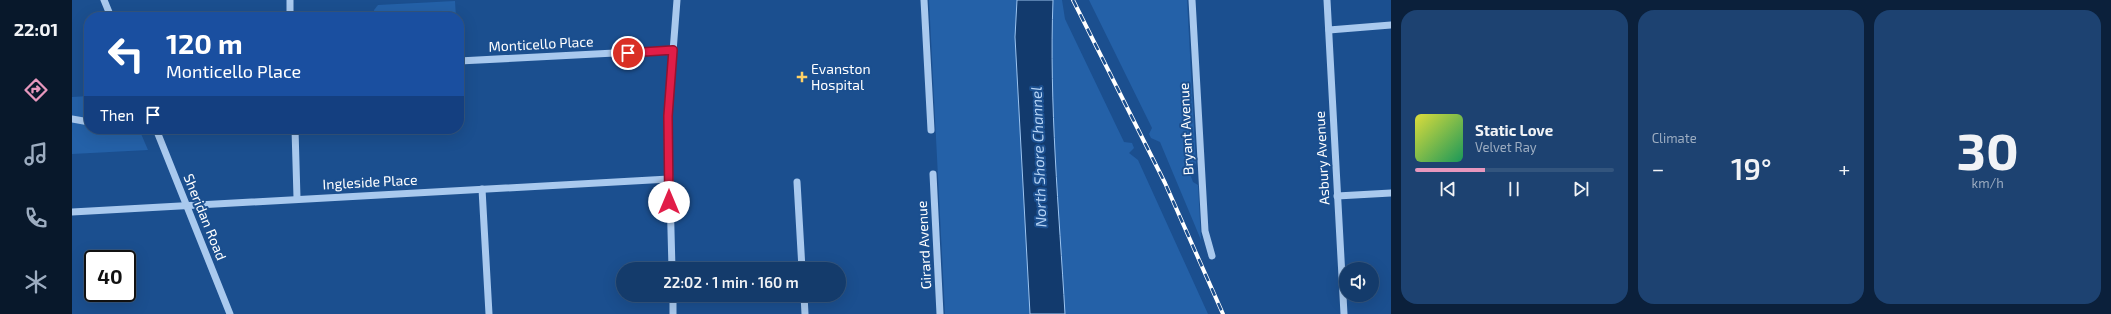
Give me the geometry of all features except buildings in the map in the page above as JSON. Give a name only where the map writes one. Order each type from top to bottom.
[{"type":"street","points":[[104,0],[109,12]]},
{"type":"street","points":[[290,0],[290,12]]},
{"type":"street","points":[[672,262],[668,116],[677,0]]},
{"type":"street","points":[[924,0],[931,130]]},
{"type":"street","name":"Bryant Avenue","points":[[1192,0],[1205,231],[1212,256]]},
{"type":"street","name":"Asbury Avenue","points":[[1327,0],[1344,314]]},
{"type":"street","points":[[1329,30],[1391,25]]},
{"type":"street","name":"Monticello Place","points":[[464,61],[673,50]]},
{"type":"street","points":[[72,119],[84,121]]},
{"type":"street","name":"Sheridan Road","points":[[158,134],[230,314]]},
{"type":"street","points":[[295,134],[297,198]]},
{"type":"street","name":"Girard Avenue","points":[[933,174],[940,314]]},
{"type":"street","name":"Ingleside Place","points":[[72,212],[297,198],[669,179]]},
{"type":"street","points":[[797,182],[802,262]]},
{"type":"street","points":[[482,189],[489,314]]},
{"type":"street","points":[[1337,196],[1391,193]]},
{"type":"street","points":[[673,302],[673,314]]},
{"type":"street","points":[[804,302],[805,314]]},
{"type":"shaded area","points":[[929,0],[1062,0],[1065,19],[1124,142],[1132,143],[1134,148],[1129,153],[1138,160],[1208,314],[945,314]]},
{"type":"shaded area","points":[[1089,0],[1187,0],[1196,163],[1190,174],[1193,182],[1198,185],[1201,240],[1160,142],[1151,138],[1149,134],[1152,128]]},
{"type":"shaded area","points":[[455,1],[456,12],[374,12],[378,5]]},
{"type":"shaded area","points":[[84,96],[84,134],[141,134],[148,150],[72,154],[72,97]]},
{"type":"water","name":"North Shore Channel","points":[[1017,0],[1053,0],[1053,118],[1065,314],[1030,314],[1015,37]]},
{"type":"railway","points":[[1073,0],[1165,183],[1223,314]]},
{"type":"place","name":"Evanston Hospital","points":[[802,77]]},
{"type":"route","points":[[628,53],[673,50],[668,116],[669,202]]}]
